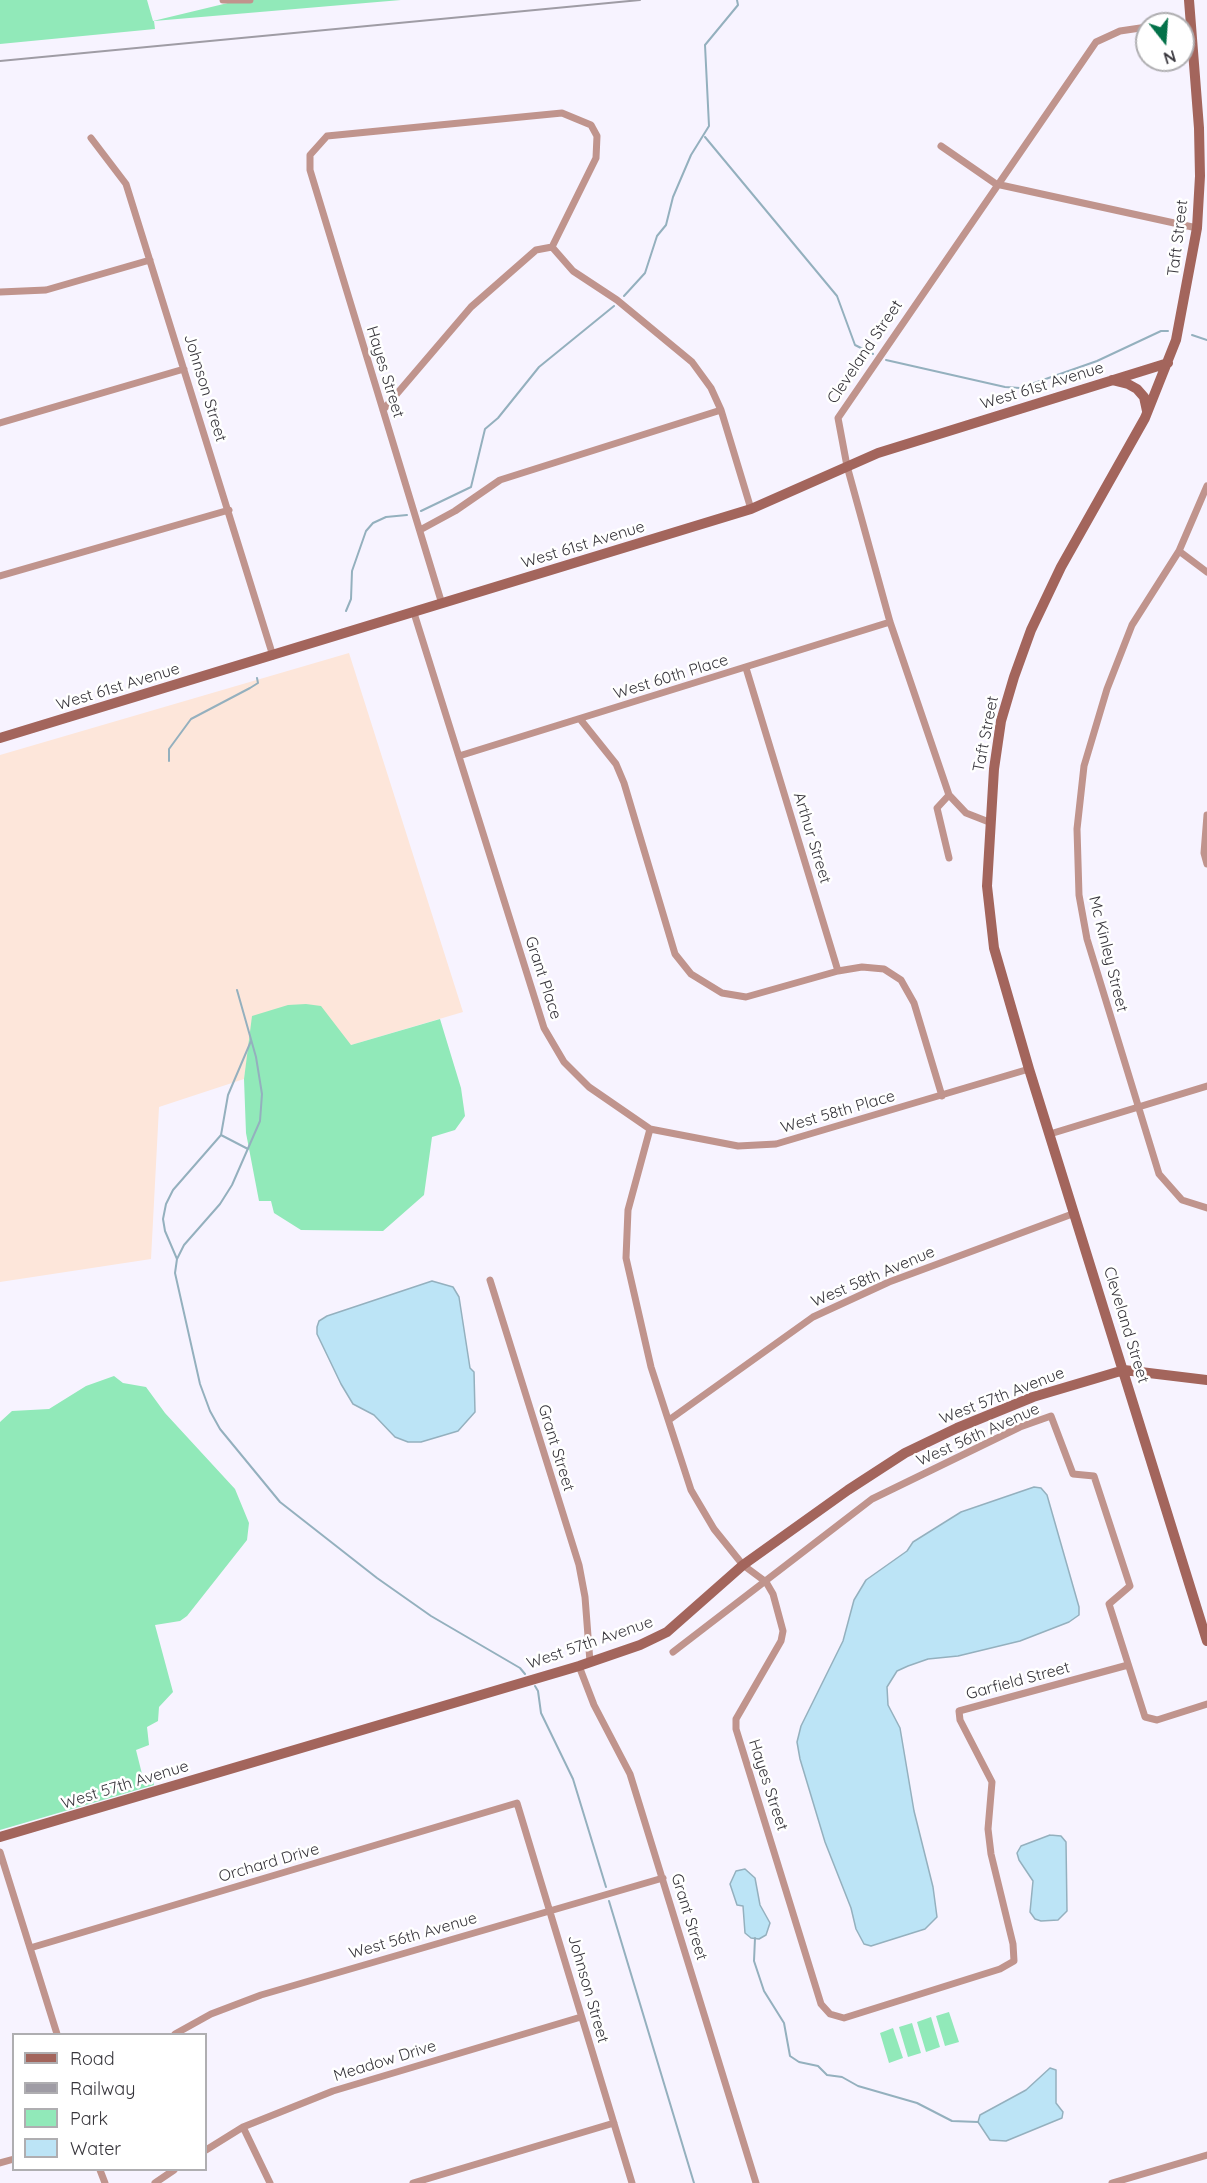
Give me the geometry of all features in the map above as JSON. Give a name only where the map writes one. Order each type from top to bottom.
[{"type":"main road","name":"Taft Street","points":[[1014,1018],[994,948],[987,886],[989,822],[1001,722],[1031,630],[1061,567],[1147,411],[1168,363],[1187,287],[1197,228],[1199,128],[1189,0]]},
{"type":"main road","name":"West 61st Avenue","points":[[0,738],[751,509],[878,453],[1168,363]]},
{"type":"main road","points":[[1112,380],[1137,389],[1144,397],[1147,411]]},
{"type":"main road","name":"Cleveland Street","points":[[1014,1018],[1207,1641]]},
{"type":"main road","name":"West 57th Avenue","points":[[0,1837],[585,1664],[640,1645],[667,1632],[743,1565],[905,1453],[957,1428],[1033,1397],[1124,1371],[1207,1380]]},
{"type":"street","points":[[223,0],[250,0]]},
{"type":"street","name":"Cleveland Street","points":[[989,822],[966,813],[949,795],[890,622],[847,466],[838,418],[996,184],[1096,42],[1120,31],[1135,29]]},
{"type":"street","name":"Hayes Street","points":[[442,604],[310,170],[310,155],[327,136],[562,113],[591,125],[597,136],[596,158],[552,247]]},
{"type":"street","name":"Johnson Street","points":[[92,138],[126,184],[273,656]]},
{"type":"street","points":[[941,146],[996,184],[1197,228]]},
{"type":"street","points":[[383,410],[471,307],[536,250],[552,247],[573,271],[617,300],[692,362],[711,388],[721,410],[751,509]]},
{"type":"street","points":[[0,292],[46,290],[150,260]]},
{"type":"street","points":[[0,423],[184,369]]},
{"type":"street","points":[[420,530],[455,511],[500,480],[721,410]]},
{"type":"street","name":"Mc Kinley Street","points":[[1206,1208],[1182,1200],[1159,1174],[1136,1107],[1088,939],[1079,896],[1077,829],[1084,766],[1107,688],[1132,626],[1179,551],[1207,486]]},
{"type":"street","points":[[0,576],[229,510]]},
{"type":"street","points":[[1179,551],[1207,572]]},
{"type":"street","name":"Grant Place","points":[[414,613],[544,1028],[564,1062],[589,1087],[650,1130]]},
{"type":"street","name":"West 60th Place","points":[[459,756],[890,622]]},
{"type":"street","name":"Arthur Street","points":[[746,668],[838,971]]},
{"type":"street","points":[[580,719],[616,764],[624,783],[675,954],[690,974],[722,993],[746,997],[838,971],[862,967],[884,969],[901,980],[914,1003],[942,1096]]},
{"type":"street","points":[[949,795],[937,808],[949,858]]},
{"type":"street","points":[[1206,817],[1204,854],[1207,864]]},
{"type":"street","name":"West 58th Place","points":[[650,1130],[738,1146],[776,1144],[1029,1069]]},
{"type":"street","points":[[1050,1134],[1207,1086]]},
{"type":"street","points":[[650,1130],[628,1210],[626,1258],[651,1367],[691,1490],[714,1529],[743,1565],[766,1582],[673,1653]]},
{"type":"street","name":"West 58th Avenue","points":[[669,1420],[813,1317],[889,1282],[1076,1213]]},
{"type":"street","name":"Grant Street","points":[[490,1280],[579,1565],[585,1597],[585,1664],[594,1705],[630,1774],[756,2183]]},
{"type":"street","name":"West 56th Avenue","points":[[766,1582],[872,1499],[1020,1427],[1051,1416],[1073,1474],[1094,1476],[1130,1586],[1109,1604],[1128,1665]]},
{"type":"street","name":"Hayes Street","points":[[766,1582],[783,1631],[782,1641],[736,1719],[736,1729],[821,2004],[830,2014],[844,2018],[1000,1969],[1014,1961]]},
{"type":"street","points":[[1128,1665],[1145,1717],[1157,1720],[1207,1704]]},
{"type":"street","name":"Garfield Street","points":[[1014,1961],[1014,1944],[991,1854],[988,1829],[992,1782],[960,1720],[959,1711],[1128,1665]]},
{"type":"street","name":"Johnson Street","points":[[517,1803],[632,2183]]},
{"type":"street","name":"Orchard Drive","points":[[30,1948],[517,1803]]},
{"type":"street","points":[[0,1852],[57,2033]]},
{"type":"street","name":"West 56th Avenue","points":[[177,2033],[211,2014],[261,1995],[663,1878]]},
{"type":"street","name":"Meadow Drive","points":[[207,2149],[243,2127],[333,2091],[581,2017]]},
{"type":"street","points":[[413,2183],[614,2123]]},
{"type":"street","points":[[243,2127],[270,2183]]},
{"type":"street","points":[[1112,2183],[1207,2156]]},
{"type":"street","points":[[155,2183],[171,2171]]},
{"type":"shaded area","points":[[349,653],[463,1012],[351,1045],[253,1016],[244,1079],[159,1107],[151,1259],[0,1282],[0,755]]},
{"type":"green space","points":[[0,0],[147,0],[153,21],[232,2],[250,0],[401,0],[154,21],[155,29],[0,44]]},
{"type":"green space","points":[[288,1005],[321,1006],[351,1045],[440,1019],[461,1088],[465,1116],[455,1130],[432,1137],[424,1195],[383,1231],[301,1230],[274,1213],[271,1201],[259,1201],[246,1133],[244,1079],[252,1016]]},
{"type":"green space","points":[[114,1376],[123,1383],[146,1387],[165,1413],[235,1489],[249,1523],[247,1540],[187,1616],[180,1621],[155,1625],[173,1692],[159,1707],[158,1721],[147,1727],[149,1745],[136,1750],[142,1774],[152,1775],[154,1785],[0,1830],[0,1422],[12,1411],[49,1409],[86,1386]]},
{"type":"green space","points":[[949,2012],[959,2042],[945,2046],[936,2016]]},
{"type":"green space","points":[[931,2017],[940,2047],[926,2052],[917,2022]]},
{"type":"green space","points":[[912,2023],[921,2053],[908,2057],[899,2027]]},
{"type":"green space","points":[[893,2028],[903,2058],[889,2063],[880,2033]]},
{"type":"water","points":[[432,1281],[453,1287],[459,1297],[470,1368],[474,1372],[475,1412],[458,1431],[421,1442],[408,1442],[395,1437],[374,1415],[353,1404],[317,1334],[317,1327],[319,1321],[327,1316]]},
{"type":"water","points":[[1034,1487],[1041,1488],[1047,1495],[1079,1607],[1079,1615],[1069,1622],[1020,1641],[958,1656],[928,1659],[897,1671],[887,1687],[888,1705],[900,1728],[914,1811],[933,1887],[937,1917],[925,1929],[871,1946],[864,1944],[856,1929],[851,1908],[825,1842],[800,1759],[797,1742],[801,1726],[843,1641],[854,1600],[866,1580],[907,1551],[913,1542],[961,1512]]},
{"type":"water","points":[[1050,1835],[1061,1836],[1066,1842],[1067,1911],[1058,1920],[1041,1921],[1035,1919],[1030,1912],[1033,1881],[1017,1853],[1021,1846]]},
{"type":"water","points":[[745,1869],[755,1878],[760,1905],[770,1923],[766,1935],[759,1939],[751,1938],[745,1933],[743,1906],[737,1905],[730,1884],[736,1871]]},
{"type":"water","points":[[1050,2068],[1056,2070],[1056,2103],[1063,2112],[1062,2118],[1006,2141],[990,2140],[978,2122],[980,2115],[1026,2090]]},
{"type":"waterway","points":[[624,296],[645,273],[657,236],[666,225],[673,197],[691,155],[709,126],[705,45],[738,5],[737,0]]},
{"type":"waterway","points":[[705,137],[837,296],[855,345],[873,354]]},
{"type":"waterway","points":[[421,511],[471,487],[485,429],[498,418],[539,367],[614,306]]},
{"type":"waterway","points":[[886,360],[1005,387],[1020,388],[1097,361],[1161,331],[1168,331]]},
{"type":"waterway","points":[[1192,335],[1207,340]]},
{"type":"waterway","points":[[346,611],[351,599],[352,571],[366,531],[373,523],[386,517],[407,515]]},
{"type":"waterway","points":[[169,761],[169,749],[191,719],[250,688],[258,683],[257,678]]},
{"type":"waterway","points":[[237,990],[256,1057],[262,1094],[260,1121],[232,1185],[220,1204],[184,1245],[177,1259],[175,1273],[200,1384],[210,1411],[220,1429],[280,1502],[377,1578],[431,1616],[520,1668],[525,1674]]},
{"type":"waterway","points":[[177,1259],[165,1231],[163,1219],[166,1204],[173,1190],[221,1135],[228,1095],[251,1041]]},
{"type":"waterway","points":[[221,1135],[248,1149]]},
{"type":"waterway","points":[[535,1686],[538,1691],[541,1713],[573,1779],[606,1887]]},
{"type":"waterway","points":[[609,1901],[694,2183]]},
{"type":"waterway","points":[[755,1938],[754,1961],[764,1991],[784,2023],[790,2056],[799,2062],[818,2066],[827,2075],[842,2077],[858,2086],[917,2103],[952,2121],[978,2122]]},
{"type":"railway","points":[[0,61],[640,0]]}]
